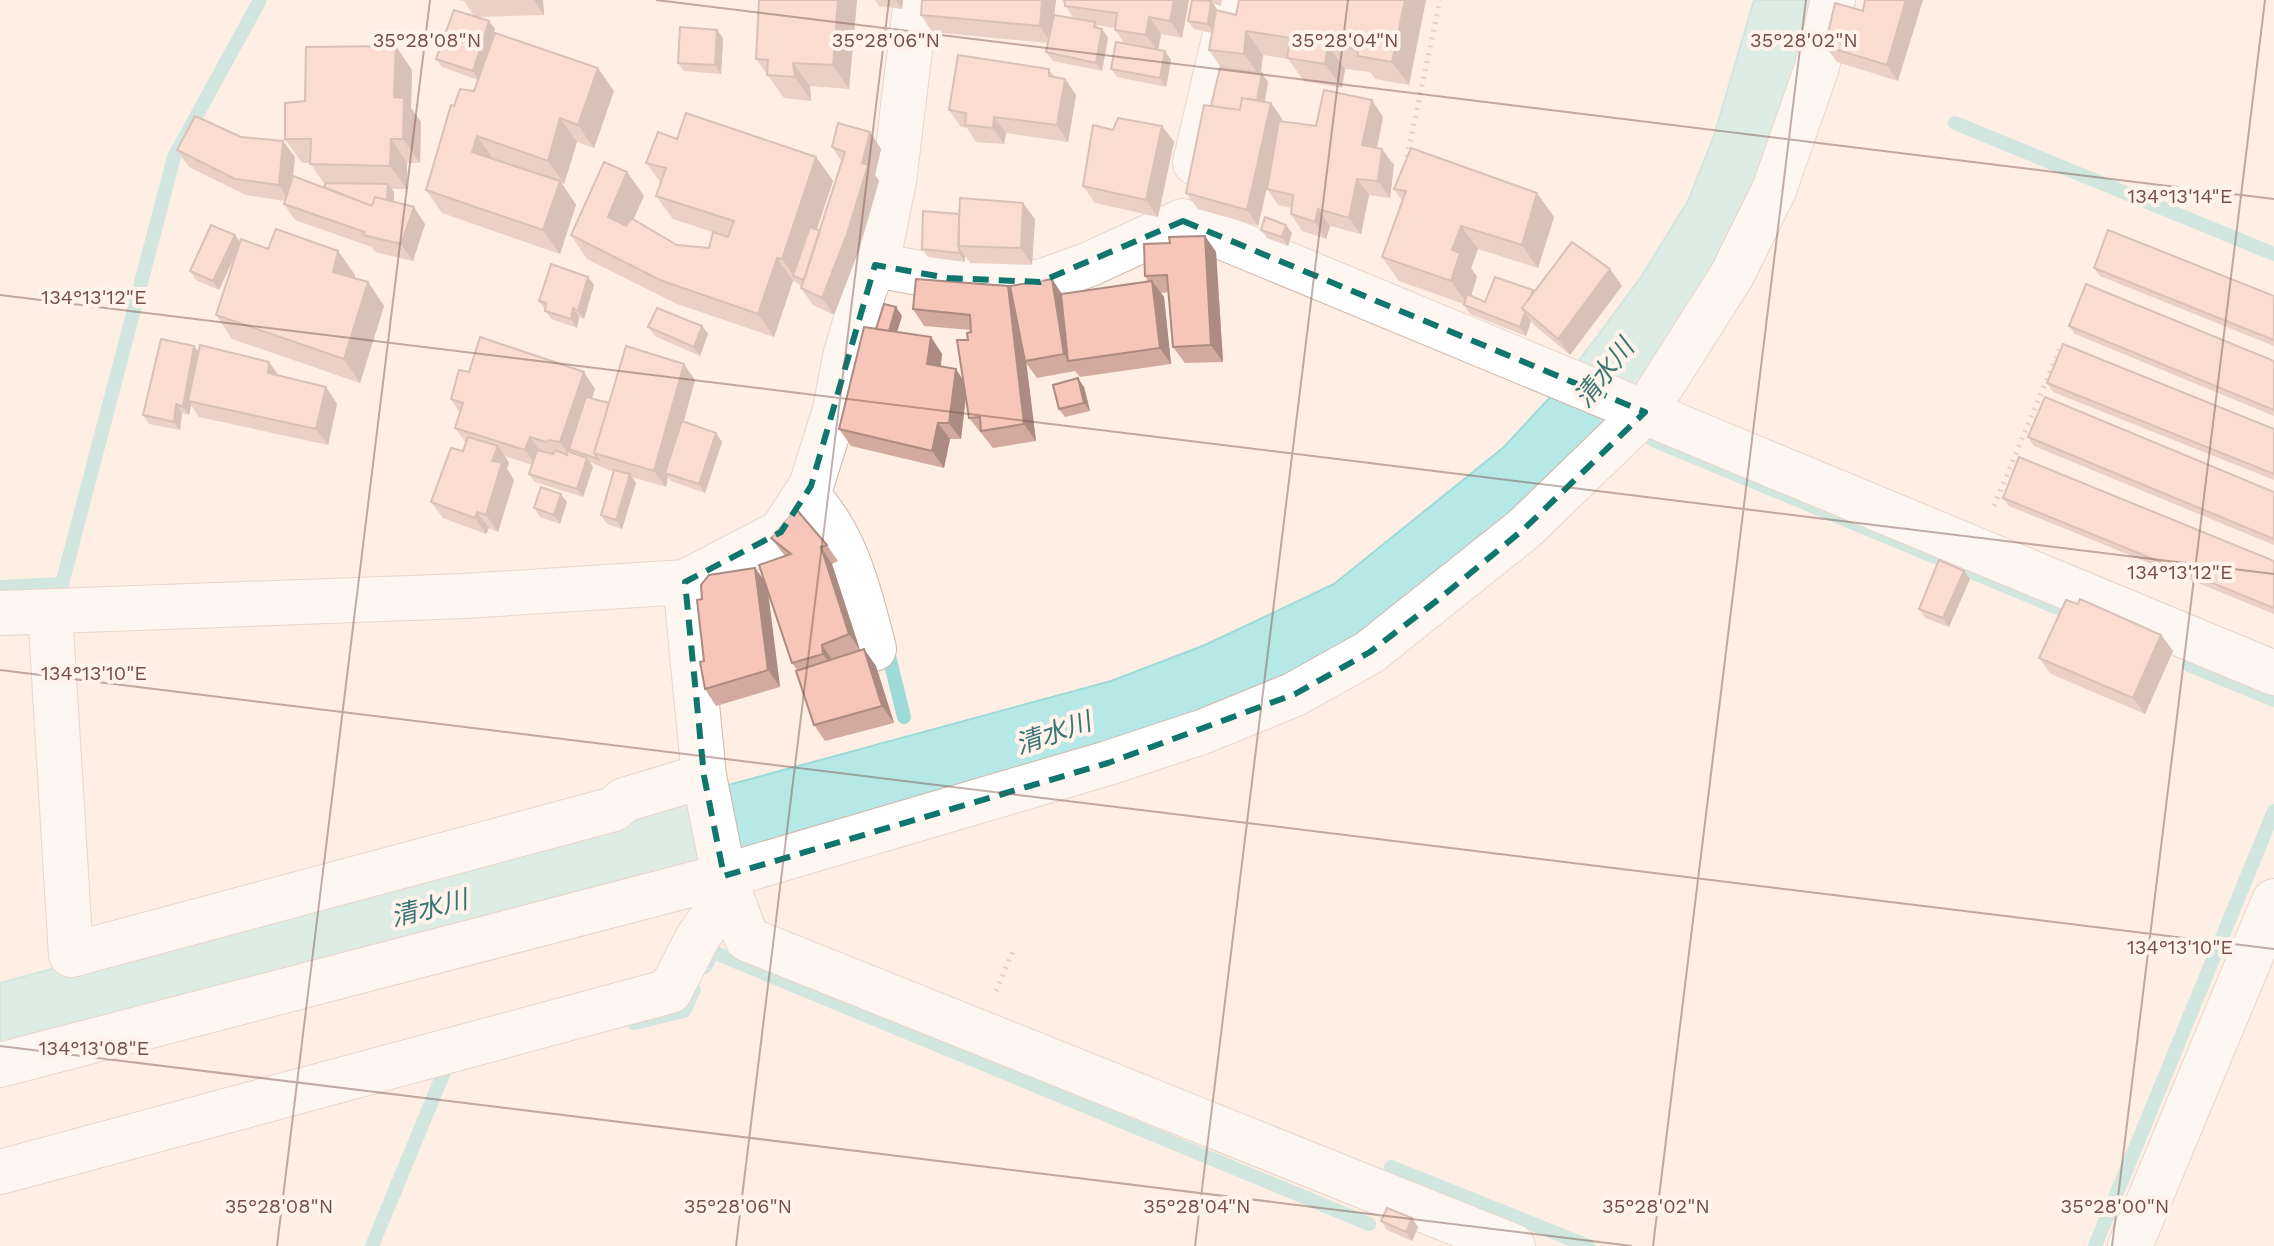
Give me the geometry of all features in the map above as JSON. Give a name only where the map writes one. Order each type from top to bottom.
[{"type":"street","points":[[0,613],[464,596],[685,582],[781,532],[811,486],[835,410],[845,357],[864,291],[875,265],[894,181],[916,0]]},
{"type":"street","points":[[1183,221],[1233,0]]},
{"type":"street","points":[[0,1065],[727,884],[1202,732],[1295,694],[1370,652],[1524,529],[1645,412],[1732,275],[1774,190],[1816,70],[1833,0]]},
{"type":"street","points":[[875,265],[948,278],[1040,282],[1090,264],[1183,221],[2274,673]]},
{"type":"street","points":[[806,494],[824,512],[855,575],[874,649]]},
{"type":"street","points":[[685,582],[704,776],[727,884],[747,939],[1513,1246]]},
{"type":"street","points":[[50,612],[71,955],[614,809],[624,800],[704,776]]},
{"type":"street","points":[[0,1172],[670,991],[727,884]]},
{"type":"street","points":[[2130,1246],[2274,901]]},
{"type":"path","points":[[1407,160],[1440,0]]},
{"type":"path","points":[[1975,549],[2060,348]]},
{"type":"highlighted area","points":[[1183,221],[1645,412],[1524,529],[1439,599],[1370,652],[1295,694],[1108,763],[724,876],[704,776],[685,582],[781,532],[811,486],[875,265],[948,278],[1040,282]]},
{"type":"water","name":"清水川","points":[[1754,0],[1819,0],[1788,101],[1726,255],[1617,414],[1505,524],[1310,672],[1135,742],[0,1051],[0,983],[1111,681],[1205,645],[1334,584],[1504,447],[1553,394],[1641,277],[1688,201],[1714,136]]},
{"type":"building","points":[[759,0],[838,0],[833,65],[793,63],[795,77],[767,75],[768,60],[756,59]]},
{"type":"building","points":[[922,0],[1042,0],[1040,26],[921,15]]},
{"type":"building","points":[[1065,0],[1174,0],[1170,21],[1149,17],[1146,35],[1115,30],[1117,13],[1065,6]]},
{"type":"building","points":[[1192,0],[1211,1],[1208,24],[1188,21]]},
{"type":"building","points":[[1239,0],[1405,0],[1392,62],[1358,56],[1357,49],[1328,45],[1325,64],[1287,58],[1290,38],[1246,31],[1244,54],[1209,50],[1216,10],[1236,15]]},
{"type":"building","points":[[1865,0],[1906,0],[1887,65],[1825,46],[1835,3],[1863,11]]},
{"type":"building","points":[[454,10],[489,21],[473,71],[436,59]]},
{"type":"building","points":[[1054,15],[1095,22],[1094,27],[1102,29],[1096,63],[1046,52]]},
{"type":"building","points":[[680,27],[717,30],[715,65],[678,63]]},
{"type":"building","points":[[495,33],[598,68],[578,125],[560,118],[548,161],[477,136],[472,152],[560,181],[543,230],[426,190],[451,105],[454,106],[460,89],[474,91]]},
{"type":"building","points":[[1116,42],[1165,51],[1160,78],[1111,69]]},
{"type":"building","points":[[396,46],[394,97],[404,98],[403,139],[391,139],[390,166],[310,164],[311,139],[285,139],[285,103],[305,101],[306,47]]},
{"type":"building","points":[[958,55],[1049,69],[1049,76],[1065,79],[1057,125],[994,117],[993,128],[965,125],[966,113],[949,110]]},
{"type":"building","points":[[1220,68],[1262,73],[1257,100],[1242,98],[1240,110],[1211,106]]},
{"type":"building","points":[[1324,90],[1372,100],[1362,145],[1382,149],[1378,181],[1357,179],[1349,218],[1318,209],[1315,222],[1291,214],[1293,195],[1267,189],[1279,121],[1316,126]]},
{"type":"building","points":[[1242,98],[1271,103],[1247,210],[1186,193],[1204,105],[1240,110]]},
{"type":"building","points":[[686,113],[816,157],[782,259],[777,258],[758,314],[660,280],[571,235],[604,162],[627,172],[608,217],[626,226],[631,218],[677,245],[709,248],[713,232],[728,237],[734,221],[656,196],[666,168],[646,163],[658,132],[677,139]]},
{"type":"building","points":[[195,116],[241,137],[283,141],[279,185],[235,179],[177,150]]},
{"type":"building","points":[[1118,118],[1162,126],[1146,200],[1083,186],[1093,125],[1113,130]]},
{"type":"building","points":[[838,123],[870,132],[862,163],[868,165],[847,234],[822,298],[801,288],[845,152],[832,147]]},
{"type":"building","points":[[1411,148],[1537,193],[1522,245],[1461,226],[1452,250],[1460,253],[1451,281],[1382,257],[1406,191],[1394,189]]},
{"type":"building","points":[[293,176],[372,206],[375,197],[414,207],[401,244],[363,235],[365,232],[284,204]]},
{"type":"building","points":[[326,183],[388,184],[387,200],[375,197],[372,206],[324,187]]},
{"type":"building","points":[[960,198],[1023,203],[1021,248],[958,246]]},
{"type":"building","points":[[923,211],[959,214],[959,253],[922,249]]},
{"type":"building","points":[[1265,217],[1286,225],[1282,237],[1261,230]]},
{"type":"building","points":[[211,225],[235,235],[213,281],[190,271]]},
{"type":"building","points":[[810,227],[820,231],[804,280],[793,276]]},
{"type":"building","points":[[276,229],[338,251],[333,272],[368,282],[344,359],[216,315],[241,239],[268,249]]},
{"type":"building","points":[[2108,230],[2274,296],[2274,340],[2094,268]]},
{"type":"building","points":[[1205,236],[1211,345],[1173,347],[1167,275],[1145,276],[1144,244],[1170,243],[1169,237]]},
{"type":"building","points":[[1572,242],[1610,269],[1558,339],[1522,308]]},
{"type":"building","points":[[551,264],[588,277],[578,311],[573,308],[571,319],[545,311],[546,303],[539,301]]},
{"type":"building","points":[[1495,277],[1533,290],[1522,308],[1525,312],[1520,327],[1464,305],[1467,294],[1485,302]]},
{"type":"building","points":[[916,279],[1008,286],[1024,424],[981,431],[980,417],[969,418],[957,340],[968,340],[970,315],[913,309]]},
{"type":"building","points":[[1052,279],[1064,354],[1025,361],[1010,286]]},
{"type":"building","points":[[1152,281],[1160,348],[1068,361],[1061,294]]},
{"type":"building","points":[[2086,284],[2274,361],[2274,410],[2069,326]]},
{"type":"building","points":[[884,304],[896,307],[889,331],[876,329]]},
{"type":"building","points":[[657,308],[702,326],[694,347],[648,327]]},
{"type":"building","points":[[864,327],[931,337],[927,364],[956,369],[949,423],[938,423],[932,451],[839,429]]},
{"type":"building","points":[[480,337],[584,372],[560,442],[530,437],[525,450],[455,428],[463,403],[451,399],[459,370],[469,372]]},
{"type":"building","points":[[161,339],[194,346],[183,407],[176,404],[174,422],[143,415]]},
{"type":"building","points":[[2063,344],[2274,429],[2274,474],[2047,383]]},
{"type":"building","points":[[200,345],[269,362],[268,373],[326,387],[316,429],[188,401]]},
{"type":"building","points":[[626,346],[684,364],[654,471],[594,453]]},
{"type":"building","points":[[1078,378],[1084,403],[1059,409],[1053,385]]},
{"type":"building","points":[[586,397],[609,403],[594,453],[598,459],[569,449]]},
{"type":"building","points":[[2045,397],[2274,492],[2274,539],[2028,437]]},
{"type":"building","points":[[682,421],[716,433],[699,484],[665,473]]},
{"type":"building","points":[[468,437],[498,446],[492,461],[502,463],[486,515],[477,512],[475,518],[431,502],[451,448],[463,451]]},
{"type":"building","points":[[537,450],[553,454],[555,450],[567,455],[567,451],[587,458],[577,489],[529,474]]},
{"type":"building","points":[[2019,457],[2274,561],[2274,608],[2003,498]]},
{"type":"building","points":[[614,470],[630,474],[616,520],[601,515]]},
{"type":"building","points":[[541,487],[561,494],[554,515],[534,508]]},
{"type":"building","points":[[796,509],[827,545],[821,547],[849,634],[822,645],[823,654],[792,663],[759,565],[791,554],[771,538]]},
{"type":"building","points":[[1939,560],[1964,571],[1943,618],[1919,609]]},
{"type":"building","points":[[755,568],[768,670],[705,689],[700,662],[704,661],[697,600],[702,599],[701,585],[709,575]]},
{"type":"building","points":[[2080,599],[2161,635],[2133,698],[2039,658],[2066,600],[2078,604]]},
{"type":"building","points":[[864,649],[882,706],[814,725],[796,671]]},
{"type":"building","points":[[1387,1208],[1412,1218],[1406,1232],[1381,1221]]},
{"type":"waterway","points":[[0,587],[62,584],[174,157],[260,0]]},
{"type":"waterway","points":[[1955,123],[2274,254]]},
{"type":"waterway","points":[[1653,440],[2058,608]]},
{"type":"waterway","points":[[886,644],[904,717]]},
{"type":"waterway","points":[[2189,665],[2274,700]]},
{"type":"waterway","points":[[2095,1246],[2274,811]]},
{"type":"waterway","points":[[705,967],[713,952],[1369,1224]]},
{"type":"waterway","points":[[634,1023],[684,1011],[694,990]]},
{"type":"waterway","points":[[372,1246],[444,1072]]},
{"type":"waterway","points":[[1391,1167],[1588,1246]]}]
